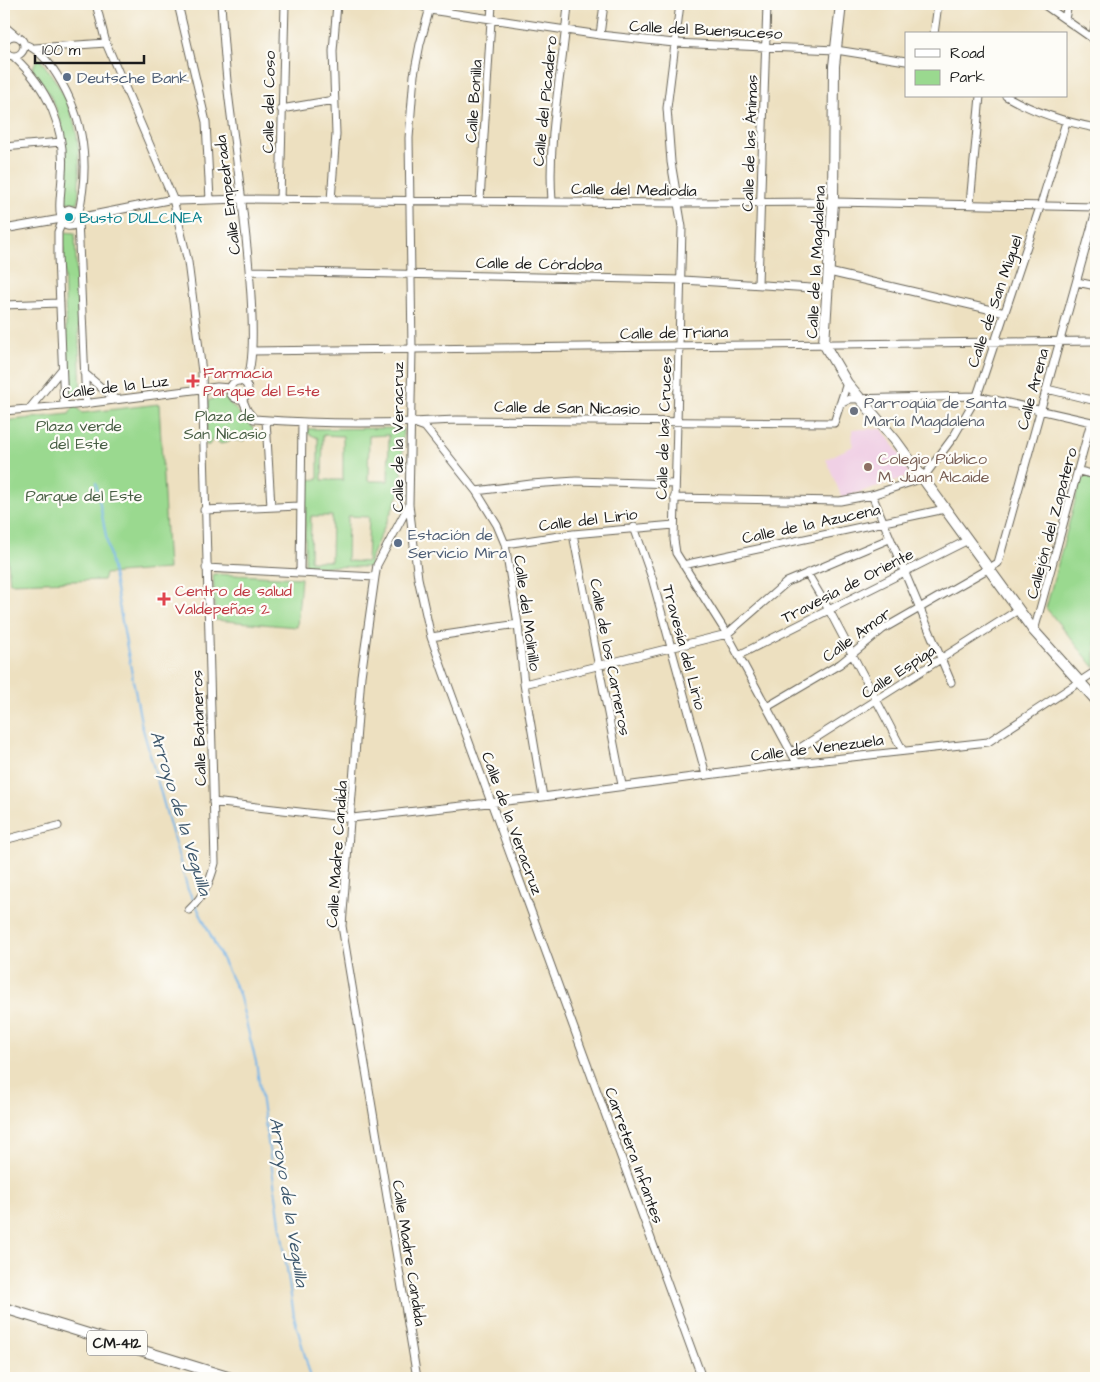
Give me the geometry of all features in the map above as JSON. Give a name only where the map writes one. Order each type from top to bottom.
[{"type":"street","name":"Calle Bataneros","points":[[96,4],[106,43],[172,199],[188,262],[202,389],[215,863],[210,880],[199,901],[190,908]]},
{"type":"street","points":[[178,4],[206,122],[210,200]]},
{"type":"street","name":"Calle Empedrada","points":[[221,4],[228,92],[250,271],[252,351],[249,376],[245,382]]},
{"type":"street","name":"Calle del Coso","points":[[280,200],[285,4]]},
{"type":"street","points":[[331,200],[336,134],[334,51],[338,4]]},
{"type":"street","name":"Calle del Buensuceso","points":[[417,4],[491,19],[674,44],[836,50],[905,61]]},
{"type":"street","name":"Calle Bonilla","points":[[480,201],[492,4]]},
{"type":"street","name":"Calle del Picadero","points":[[552,201],[551,144],[568,4]]},
{"type":"street","points":[[600,35],[604,4]]},
{"type":"street","name":"Calle de las Cruces","points":[[680,4],[667,108],[676,203],[682,227],[683,280],[674,498],[676,554],[727,634],[798,763]]},
{"type":"street","name":"Calle de las Ánimas","points":[[758,284],[767,4]]},
{"type":"street","name":"Calle de la Magdalena","points":[[841,4],[836,50],[834,202],[824,344],[847,382],[923,478],[1034,631],[1078,683],[1096,700]]},
{"type":"street","points":[[934,32],[938,4]]},
{"type":"street","points":[[1043,4],[1094,39],[1096,23]]},
{"type":"street","points":[[1065,19],[1068,4]]},
{"type":"street","name":"Calle de la Veracruz","points":[[431,7],[420,44],[414,75],[409,138],[412,349],[409,505],[418,578],[431,637],[490,803],[542,941]]},
{"type":"street","points":[[4,26],[24,44],[35,48],[106,43]]},
{"type":"street","points":[[17,36],[10,37],[5,41],[4,50],[26,68],[46,94],[58,124],[61,142],[63,167],[61,219],[66,226],[72,226],[78,218]]},
{"type":"street","points":[[14,57],[22,53],[24,44]]},
{"type":"street","points":[[35,48],[57,75],[77,114],[84,159],[78,218],[86,404]]},
{"type":"street","points":[[970,204],[980,98]]},
{"type":"street","points":[[1009,98],[1021,105],[1066,122],[1096,128]]},
{"type":"street","points":[[281,109],[334,100]]},
{"type":"street","name":"Calle de San Miguel","points":[[923,478],[954,436],[977,396],[1041,204],[1066,122]]},
{"type":"street","points":[[4,147],[61,142]]},
{"type":"street","name":"Calle del Mediodía","points":[[78,218],[172,199],[179,201],[242,199],[676,203],[834,202],[1041,204],[1096,207]]},
{"type":"street","points":[[64,406],[58,232],[64,211],[69,209],[75,211],[78,218]]},
{"type":"street","name":"Calle Arena","points":[[988,568],[998,563],[1096,211]]},
{"type":"street","points":[[4,229],[61,219]]},
{"type":"street","name":"Calle de Córdoba","points":[[250,271],[683,280],[827,289]]},
{"type":"street","points":[[829,272],[1005,313]]},
{"type":"street","points":[[1077,282],[1096,286]]},
{"type":"street","points":[[4,305],[60,303]]},
{"type":"street","name":"Calle de Triana","points":[[252,351],[1096,341]]},
{"type":"street","points":[[30,408],[62,369]]},
{"type":"street","points":[[84,373],[116,400]]},
{"type":"street","points":[[235,381],[245,382],[248,391],[242,398],[233,397],[230,388],[235,381]]},
{"type":"street","points":[[840,404],[847,382]]},
{"type":"street","name":"Calle de la Luz","points":[[4,411],[86,404],[217,387],[230,388]]},
{"type":"street","points":[[1047,389],[1096,401]]},
{"type":"street","points":[[840,404],[850,399],[977,396],[1094,422]]},
{"type":"street","points":[[242,398],[250,416],[254,420],[411,422]]},
{"type":"street","name":"Calle de San Nicasio","points":[[411,422],[456,420],[834,423],[840,404]]},
{"type":"street","points":[[266,420],[271,507]]},
{"type":"street","points":[[300,573],[302,422]]},
{"type":"street","name":"Calle del Molinillo","points":[[411,422],[424,427],[476,491],[505,544],[518,624],[524,684],[543,797]]},
{"type":"street","name":"Callejón del Zapatero","points":[[1034,631],[1094,422]]},
{"type":"street","points":[[1079,471],[1096,475]]},
{"type":"street","points":[[674,498],[840,501],[872,495],[923,478]]},
{"type":"street","points":[[476,491],[576,481],[675,484]]},
{"type":"street","points":[[872,495],[951,682]]},
{"type":"street","name":"Calle Madre Candida","points":[[409,505],[377,564],[361,676],[352,818],[342,926],[416,1378]]},
{"type":"street","points":[[204,510],[300,506]]},
{"type":"street","name":"Calle de la Azucena","points":[[683,565],[882,521],[945,510]]},
{"type":"street","name":"Calle del Lirio","points":[[505,544],[573,534],[674,524]]},
{"type":"street","name":"Travesía del Lirio","points":[[634,527],[652,578],[706,775]]},
{"type":"street","name":"Calle de los Carneros","points":[[573,534],[622,785]]},
{"type":"street","points":[[524,684],[727,634],[787,582],[889,539]]},
{"type":"street","name":"Travesía de Oriente","points":[[739,655],[968,540]]},
{"type":"street","points":[[206,568],[375,577]]},
{"type":"street","name":"Calle Amor","points":[[767,707],[840,664],[883,629],[988,568]]},
{"type":"street","points":[[807,573],[829,610],[903,751]]},
{"type":"street","name":"Calle Espiga","points":[[792,753],[1018,610]]},
{"type":"street","points":[[431,637],[518,624]]},
{"type":"street","name":"Calle de Venezuela","points":[[213,802],[352,818],[543,797],[798,763],[988,742],[1096,671]]},
{"type":"street","points":[[4,840],[58,826]]},
{"type":"street","name":"Carretera Infantes","points":[[542,941],[702,1378]]},
{"type":"street","name":"CM-412","points":[[4,1308],[231,1378]]},
{"type":"shaded area","name":"Colegio Público M. Juan Alcaide","points":[[852,429],[882,429],[903,459],[909,476],[842,498],[826,459],[853,446]]},
{"type":"green space","points":[[38,57],[62,92],[75,125],[79,161],[78,203],[65,202],[66,148],[59,116],[43,84],[32,69]]},
{"type":"green space","points":[[63,232],[75,233],[81,394],[68,394]]},
{"type":"green space","name":"Plaza de San Nicasio","points":[[222,395],[255,430],[243,441],[231,440],[221,444],[213,439],[209,445],[206,445],[208,401]]},
{"type":"green space","name":"Parque del Este","points":[[159,404],[168,569],[105,574],[103,580],[10,583],[6,543],[4,543],[4,421],[69,414],[75,405],[82,413]]},
{"type":"green space","points":[[403,428],[402,488],[371,556],[370,567],[305,566],[305,480],[318,479],[318,438],[307,433],[308,429]],"holes":[[[323,435],[343,436],[343,480],[322,480]],[[389,435],[388,481],[368,481],[369,436]],[[311,516],[332,516],[331,561],[310,561]],[[348,516],[369,517],[367,562],[347,561]]]},
{"type":"green space","points":[[1082,475],[1096,479],[1095,668],[1046,608]]},
{"type":"green space","points":[[213,574],[301,578],[297,627],[215,620]]},
{"type":"waterway","name":"Arroyo de la Veguilla","points":[[96,483],[141,722],[188,890],[194,901]]},
{"type":"waterway","name":"Arroyo de la Veguilla","points":[[196,905],[239,994],[256,1062],[294,1316],[311,1378]]},
{"type":"place","name":"Deutsche Bank","points":[[67,77]]},
{"type":"place","name":"Busto DULCINEA","points":[[69,217]]},
{"type":"place","name":"Farmacia Parque del Este","points":[[193,381]]},
{"type":"place","name":"Parroquia de Santa María Magdalena","points":[[854,411]]},
{"type":"place","name":"Colegio Público M. Juan Alcaide","points":[[868,467]]},
{"type":"place","name":"Estación de Servicio Mira","points":[[398,543]]},
{"type":"place","name":"Centro de salud Valdepeñas 2","points":[[164,599]]},
{"type":"park label","name":"Plaza verde del Este","points":[[79,434]]}]
